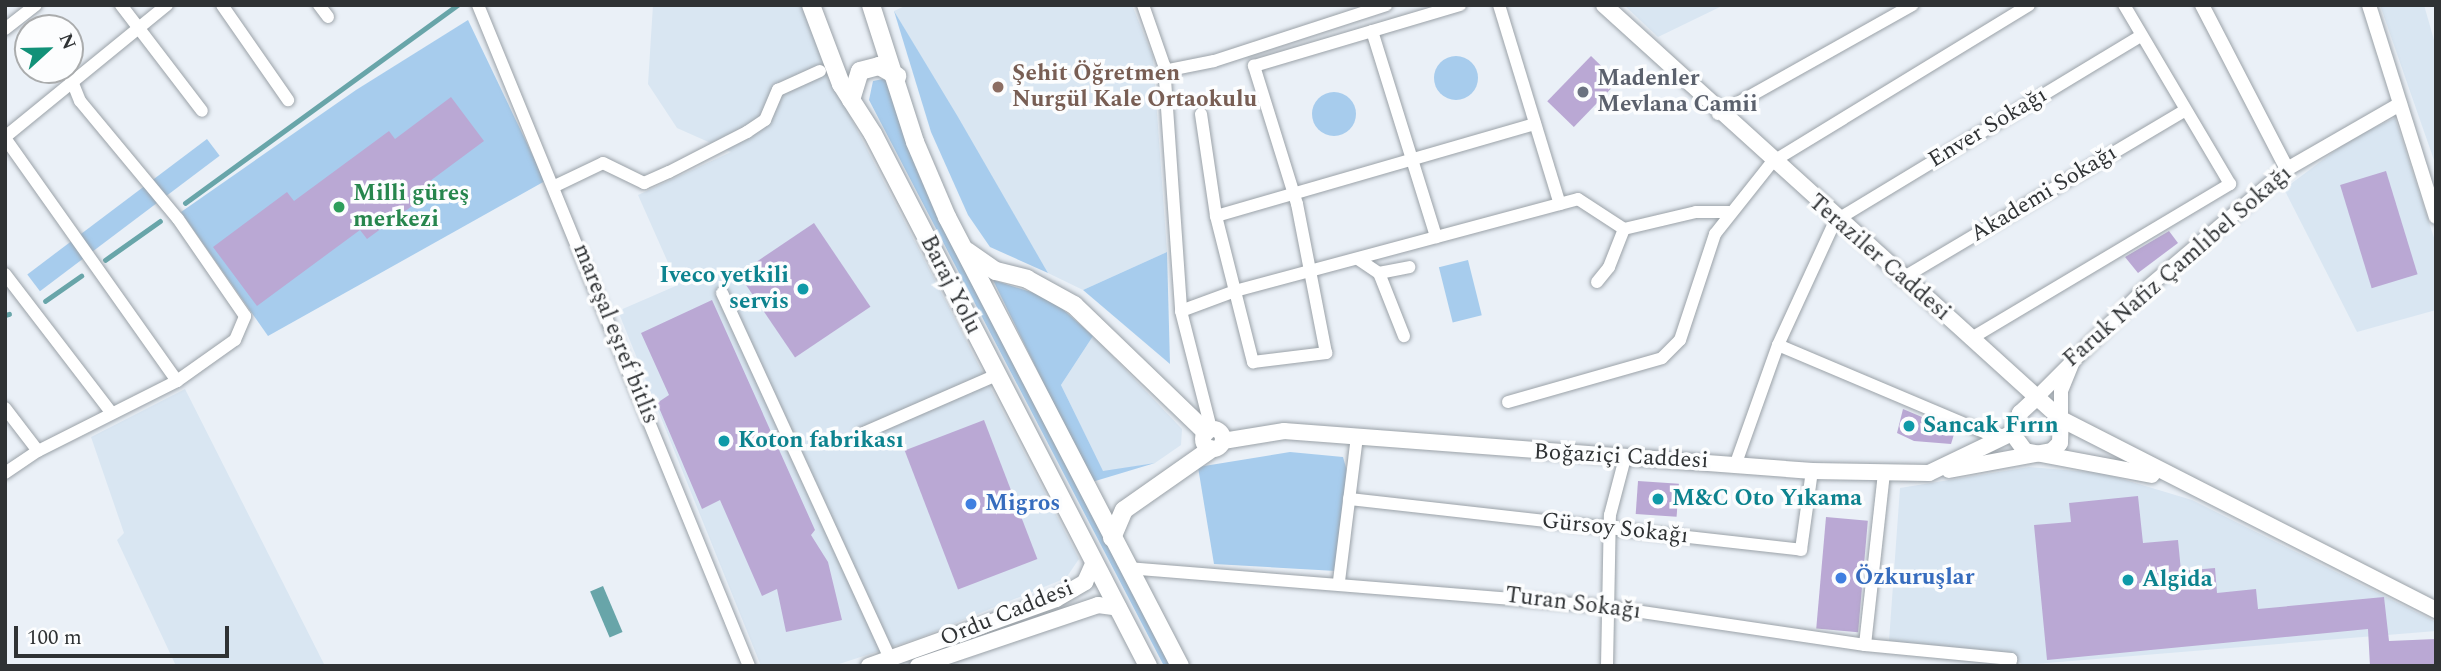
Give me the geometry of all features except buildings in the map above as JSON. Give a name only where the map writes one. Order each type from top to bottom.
[{"type":"main road","name":"Baraj Yolu","points":[[811,5],[851,100],[1148,666]]},
{"type":"main road","name":"Teraziler Caddesi","points":[[1604,5],[1835,221],[2061,419],[2175,482],[2436,610]]},
{"type":"main road","name":"Baraj Yolu","points":[[877,7],[915,142],[962,247],[1180,666]]},
{"type":"main road","points":[[851,100],[860,71],[879,66],[897,76]]},
{"type":"main road","points":[[962,247],[996,271],[1027,279],[1074,305],[1213,438],[1124,510],[1112,538]]},
{"type":"main road","points":[[2037,397],[2020,413],[2006,436],[2025,451],[2041,455]]},
{"type":"main road","points":[[1929,473],[2041,455],[2060,443],[2061,419]]},
{"type":"main road","name":"Boğaziçi Caddesi","points":[[1213,438],[1284,431],[1625,458],[1736,463],[1812,471],[1929,473],[2006,436]]},
{"type":"main road","name":"Teraziler Caddesi","points":[[2041,455],[2113,464],[2175,482]]},
{"type":"main road","name":"Ordu Caddesi","points":[[869,666],[1056,599],[1085,582],[1094,562]]},
{"type":"main road","name":"Ordu Caddesi","points":[[918,666],[1098,605],[1119,608]]},
{"type":"street","points":[[5,29],[36,5]]},
{"type":"street","points":[[121,5],[202,111]]},
{"type":"street","points":[[84,69],[167,5]]},
{"type":"street","points":[[222,5],[288,100]]},
{"type":"street","points":[[319,5],[328,18]]},
{"type":"street","name":"mareşal eşref bitlis","points":[[478,5],[555,186],[749,666]]},
{"type":"street","points":[[1143,5],[1164,71],[1181,311],[1213,438]]},
{"type":"street","points":[[1164,71],[1214,61],[1386,5]]},
{"type":"street","points":[[1201,114],[1216,216],[1253,362],[1326,353],[1293,194],[1254,66],[1460,5]]},
{"type":"street","points":[[1499,5],[1560,204]]},
{"type":"street","points":[[1718,114],[1912,5]]},
{"type":"street","points":[[1508,402],[1662,358],[1680,340],[1715,234],[1729,212],[1772,162],[2029,5]]},
{"type":"street","points":[[1970,339],[2231,184],[2124,5]]},
{"type":"street","points":[[2202,5],[2287,169]]},
{"type":"street","points":[[2369,5],[2436,217]]},
{"type":"street","points":[[1372,31],[1436,237]]},
{"type":"street","name":"Enver Sokağı","points":[[1835,221],[2141,36]]},
{"type":"street","points":[[555,186],[603,163],[644,183],[747,132],[765,120],[778,90],[820,71]]},
{"type":"street","points":[[65,84],[5,138],[177,381]]},
{"type":"street","points":[[5,473],[38,451],[177,381],[235,340],[245,316],[178,219],[80,101],[73,84]]},
{"type":"street","name":"Faruk Nafiz Çamlıbel Sokağı","points":[[2037,397],[2074,356],[2287,169],[2400,104]]},
{"type":"street","name":"Akademi Sokağı","points":[[1902,279],[2186,110]]},
{"type":"street","points":[[1216,216],[1535,124]]},
{"type":"street","points":[[1181,311],[1235,291],[1578,199],[1624,229],[1696,212],[1729,212]]},
{"type":"street","points":[[1736,463],[1778,345],[1835,221]]},
{"type":"street","points":[[1597,282],[1609,267],[1624,229]]},
{"type":"street","points":[[1359,259],[1379,274],[1404,336]]},
{"type":"street","points":[[1379,274],[1409,267]]},
{"type":"street","points":[[5,274],[111,412]]},
{"type":"street","points":[[722,293],[890,658]]},
{"type":"street","points":[[1778,345],[2006,436]]},
{"type":"street","points":[[2061,419],[2061,391],[2074,356]]},
{"type":"street","points":[[861,434],[997,375]]},
{"type":"street","points":[[5,408],[38,451]]},
{"type":"street","points":[[1339,581],[1357,436]]},
{"type":"street","points":[[1607,666],[1609,528],[1625,458]]},
{"type":"street","name":"Gürsoy Sokağı","points":[[1349,499],[1801,550],[1812,471]]},
{"type":"street","points":[[1865,645],[1884,472]]},
{"type":"street","name":"Turan Sokağı","points":[[1127,568],[1339,581],[1608,607],[1865,645],[2011,659],[2010,666]]},
{"type":"shaded area","points":[[653,5],[805,5],[839,95],[1079,559],[1066,578],[919,638],[833,666],[761,666],[618,311],[678,285],[638,195],[731,152],[677,128],[648,84]]},
{"type":"shaded area","points":[[907,5],[1132,5],[1153,57],[1167,252],[1083,290],[1048,273],[894,11]]},
{"type":"shaded area","points":[[1624,5],[1724,5],[1658,37]]},
{"type":"shaded area","points":[[2380,5],[2424,5],[2436,47],[2436,166]]},
{"type":"shaded area","points":[[894,11],[1048,273],[990,247],[968,215],[931,132]]},
{"type":"shaded area","points":[[468,20],[545,181],[268,336],[181,212],[356,90]]},
{"type":"shaded area","points":[[1456,56],[1471,63],[1478,78],[1471,93],[1456,100],[1441,93],[1434,78],[1441,63]]},
{"type":"shaded area","points":[[883,79],[893,85],[907,147],[994,325],[1172,666],[1164,666],[869,100],[873,81]]},
{"type":"shaded area","points":[[1334,92],[1349,99],[1356,114],[1349,129],[1334,136],[1319,129],[1312,114],[1319,99]]},
{"type":"shaded area","points":[[2395,118],[2436,244],[2436,310],[2357,332],[2284,189],[2352,138]]},
{"type":"shaded area","points":[[207,139],[220,156],[40,291],[27,274]]},
{"type":"shaded area","points":[[1167,252],[1170,364],[1083,290]]},
{"type":"shaded area","points":[[1468,260],[1482,315],[1453,323],[1439,267]]},
{"type":"shaded area","points":[[993,280],[1050,298],[1093,336],[1061,385],[1103,471],[1155,463],[1092,482]]},
{"type":"shaded area","points":[[1093,336],[1182,429],[1181,445],[1155,463],[1103,472],[1061,385]]},
{"type":"shaded area","points":[[185,389],[325,666],[176,666],[117,540],[124,533],[91,437]]},
{"type":"shaded area","points":[[1290,452],[1343,457],[1347,471],[1336,571],[1214,564],[1198,467]]},
{"type":"shaded area","points":[[2029,467],[2102,473],[2192,500],[2436,622],[2436,631],[2023,665],[2011,656],[1889,641],[1900,488]]},
{"type":"shaded area","points":[[603,586],[623,632],[610,637],[590,591]]},
{"type":"waterway","points":[[185,203],[458,5]]},
{"type":"waterway","points":[[105,260],[160,221]]},
{"type":"waterway","points":[[45,301],[81,276]]},
{"type":"waterway","points":[[5,315],[9,314]]},
{"type":"place","name":"Şehit Öğretmen Nurgül Kale Ortaokulu","points":[[998,87]]},
{"type":"place","name":"Madenler Mevlana Camii","points":[[1583,92]]},
{"type":"place","name":"Milli güreş merkezi","points":[[339,207]]},
{"type":"place","name":"Iveco yetkili servis","points":[[803,289]]},
{"type":"place","name":"Sancak Fırın","points":[[1909,426]]},
{"type":"place","name":"Koton fabrikası","points":[[724,441]]},
{"type":"place","name":"M&C Oto Yıkama","points":[[1658,499]]},
{"type":"place","name":"Migros","points":[[971,504]]},
{"type":"place","name":"Özkuruşlar","points":[[1841,578]]},
{"type":"place","name":"Algida","points":[[2128,580]]}]
